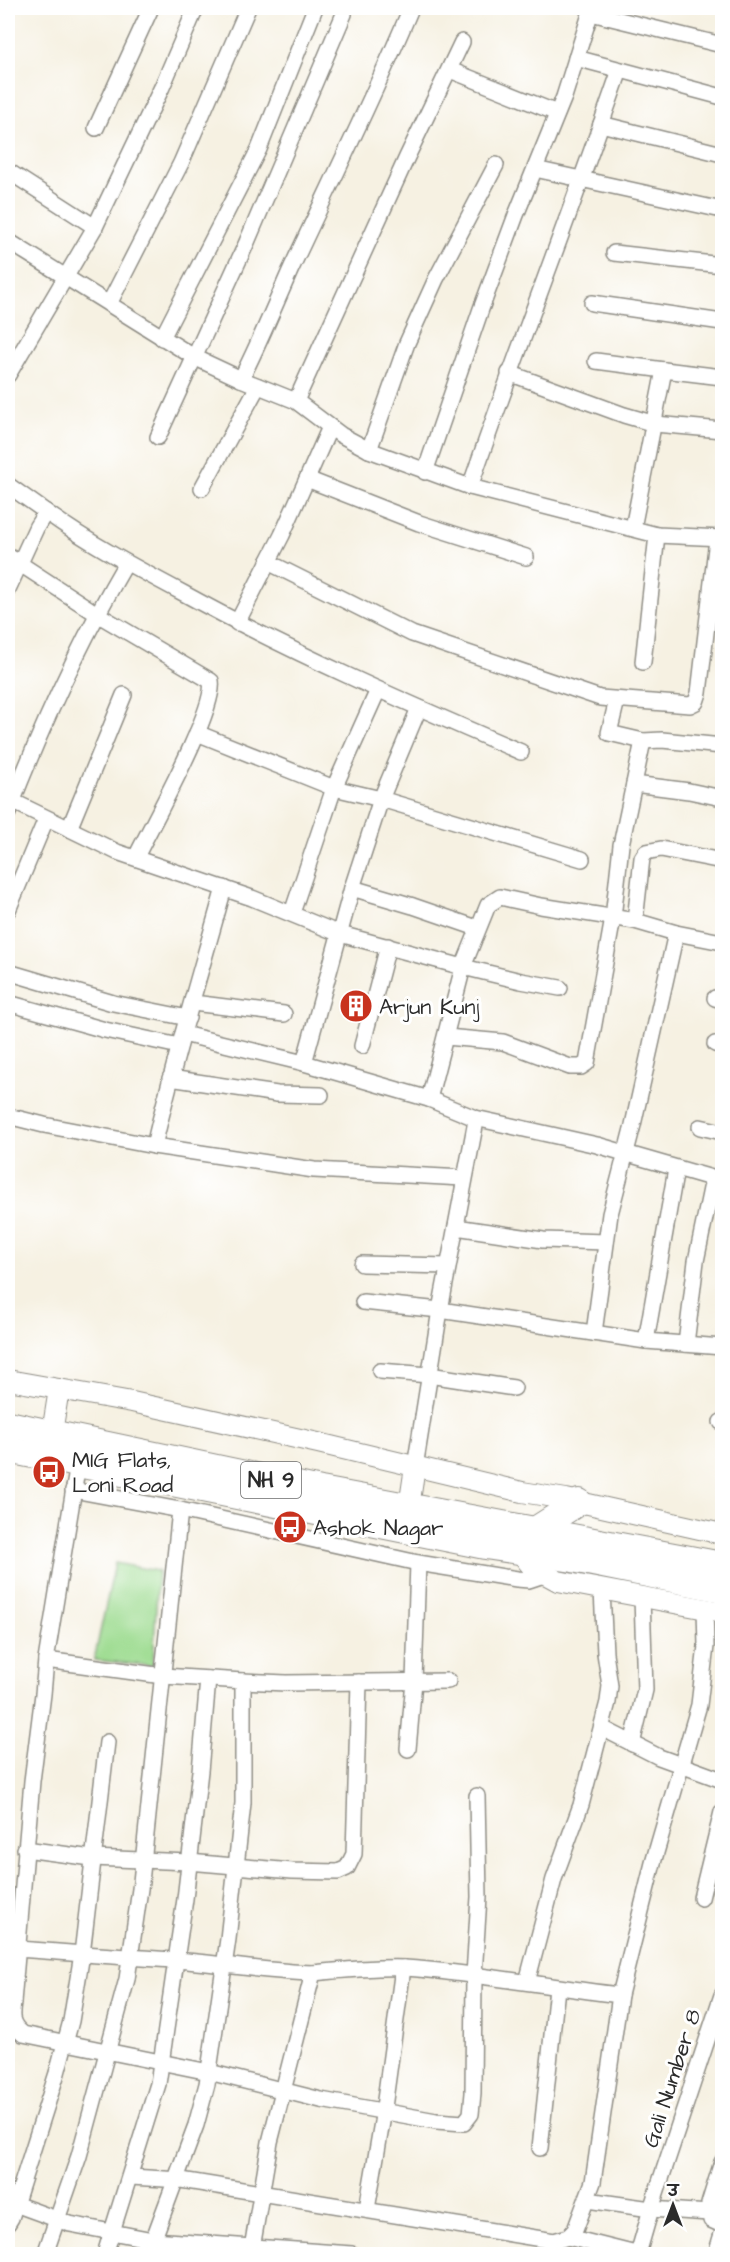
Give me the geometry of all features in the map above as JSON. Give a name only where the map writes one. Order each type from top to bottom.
[{"type":"highway","name":"NH 9","points":[[8,1424],[321,1490],[536,1530],[580,1550],[723,1588]]},
{"type":"highway","name":"NH 9","points":[[8,1450],[520,1552],[580,1550],[723,1565]]},
{"type":"highway","points":[[536,1530],[579,1503]]},
{"type":"street","points":[[96,129],[151,8]]},
{"type":"street","points":[[8,375],[95,227],[162,87],[196,8]]},
{"type":"street","points":[[109,304],[181,163],[248,8]]},
{"type":"street","points":[[162,338],[259,149],[315,8]]},
{"type":"street","points":[[241,380],[411,8]]},
{"type":"street","points":[[425,472],[481,309],[557,113],[592,10],[723,45]]},
{"type":"street","points":[[158,437],[260,212],[344,14]]},
{"type":"street","points":[[297,401],[402,167],[462,42]]},
{"type":"street","points":[[576,58],[723,97]]},
{"type":"street","points":[[450,70],[557,113]]},
{"type":"street","points":[[470,487],[509,372],[582,180],[620,70]]},
{"type":"street","points":[[601,124],[723,154]]},
{"type":"street","points":[[369,450],[407,343],[441,269],[496,165]]},
{"type":"street","points":[[536,169],[723,210]]},
{"type":"street","points":[[8,171],[95,227]]},
{"type":"street","points":[[8,241],[194,357],[241,380],[297,401],[340,435],[369,450],[470,487],[657,535],[720,539],[696,702],[690,705],[600,698],[412,634],[268,562]]},
{"type":"street","points":[[614,253],[723,265]]},
{"type":"street","points":[[592,303],[723,322]]},
{"type":"street","points":[[596,361],[723,377]]},
{"type":"street","points":[[633,528],[664,370]]},
{"type":"street","points":[[509,372],[624,416],[655,424],[723,430]]},
{"type":"street","points":[[202,488],[258,386]]},
{"type":"street","points":[[237,623],[282,536],[330,426]]},
{"type":"street","points":[[307,479],[419,523],[526,557]]},
{"type":"street","points":[[8,485],[126,563],[237,623],[378,690],[521,752]]},
{"type":"street","points":[[8,589],[14,560],[46,512]]},
{"type":"street","points":[[643,662],[657,535]]},
{"type":"street","points":[[14,560],[97,614],[211,681],[212,692],[197,733],[136,857]]},
{"type":"street","points":[[126,563],[74,659],[9,804],[117,852],[292,913],[340,934],[463,967],[560,988]]},
{"type":"street","points":[[292,913],[334,788],[378,690]]},
{"type":"street","points":[[69,829],[124,695]]},
{"type":"street","points":[[617,700],[609,733],[643,741],[662,740],[723,747]]},
{"type":"street","points":[[304,1063],[352,888],[381,799],[419,708]]},
{"type":"street","points":[[197,733],[334,788],[381,799],[582,859]]},
{"type":"street","points":[[446,1037],[503,1042],[570,1067],[581,1067],[587,1063],[613,918],[621,844],[643,741]]},
{"type":"street","points":[[634,784],[723,798]]},
{"type":"street","points":[[8,910],[46,819]]},
{"type":"street","points":[[635,921],[642,858],[646,852],[661,849],[723,861]]},
{"type":"street","points":[[154,1146],[170,1078],[224,888]]},
{"type":"street","points":[[352,888],[477,928]]},
{"type":"street","points":[[429,1099],[463,967],[488,905],[500,897],[635,921],[676,933],[723,942]]},
{"type":"street","points":[[594,1334],[610,1214],[627,1153],[676,933]]},
{"type":"street","points":[[362,1046],[388,946]]},
{"type":"street","points":[[8,972],[113,1003],[188,1018]]},
{"type":"street","points":[[193,1003],[284,1014]]},
{"type":"street","points":[[8,1004],[93,1027],[181,1040],[304,1063],[429,1099],[474,1118],[597,1145],[718,1180],[696,1261],[686,1344]]},
{"type":"street","points":[[170,1078],[277,1094],[321,1095]]},
{"type":"street","points":[[8,1116],[154,1146],[314,1170],[463,1178]]},
{"type":"street","points":[[409,1507],[463,1178],[472,1150],[474,1118]]},
{"type":"street","points":[[700,1127],[723,1132]]},
{"type":"street","points":[[646,1341],[676,1169]]},
{"type":"street","points":[[456,1227],[543,1240],[606,1242]]},
{"type":"street","points":[[362,1264],[448,1266]]},
{"type":"street","points":[[363,1302],[440,1310],[646,1341],[723,1347]]},
{"type":"street","points":[[380,1371],[429,1375],[514,1388]]},
{"type":"street","points":[[8,1380],[178,1412],[522,1492],[723,1534]]},
{"type":"street","points":[[52,1433],[59,1389]]},
{"type":"street","points":[[78,1464],[46,1660],[10,2002],[13,2026],[23,2034],[209,2072],[321,2100],[436,2121],[464,2123],[468,2120],[472,2108],[473,2093],[474,1975],[479,1897],[477,1796]]},
{"type":"street","points":[[73,1490],[180,1510],[418,1563],[517,1580],[529,1580],[544,1575]]},
{"type":"street","points":[[45,2254],[79,2156],[127,1978],[143,1860],[180,1510]]},
{"type":"street","points":[[131,2177],[176,2180],[554,2241],[568,2237],[575,2230],[593,2182],[620,1995],[652,1863],[699,1705],[706,1646],[714,1610],[558,1581],[532,1567],[520,1552]]},
{"type":"street","points":[[408,1749],[414,1681],[418,1563]]},
{"type":"street","points":[[527,1982],[555,1879],[581,1805],[602,1728],[610,1686],[604,1653],[602,1590]]},
{"type":"street","points":[[632,1744],[645,1690],[642,1597]]},
{"type":"street","points":[[46,1660],[163,1676],[243,1681],[286,1683],[448,1681]]},
{"type":"street","points":[[105,2254],[131,2177],[158,2084],[189,1862],[208,1678]]},
{"type":"street","points":[[148,2254],[196,2125],[209,2072],[243,1803],[243,1681]]},
{"type":"street","points":[[25,1849],[92,1858],[189,1862],[292,1871],[338,1872],[347,1869],[354,1854],[359,1682]]},
{"type":"street","points":[[602,1728],[659,1757],[723,1780]]},
{"type":"street","points":[[8,2223],[65,2042],[82,1954],[107,1742]]},
{"type":"street","points":[[701,1898],[723,1812]]},
{"type":"street","points":[[17,1949],[130,1959],[176,1960],[313,1973],[403,1968],[474,1975],[620,1995]]},
{"type":"street","points":[[367,2209],[403,1968]]},
{"type":"street","points":[[251,2250],[270,2142],[313,1973]]},
{"type":"street","points":[[540,2148],[557,1988]]},
{"type":"street","name":"Gali Number 8","points":[[637,2254],[723,1995]]},
{"type":"street","points":[[723,2162],[709,2204],[711,2220],[723,2225]]},
{"type":"street","points":[[587,2200],[651,2209],[709,2213]]},
{"type":"street","points":[[15,2204],[70,2224],[153,2240],[251,2250],[352,2254]]},
{"type":"street","points":[[716,2254],[723,2234]]},
{"type":"street","points":[[568,2237],[637,2254]]},
{"type":"green space","points":[[115,1563],[158,1571],[153,1666],[94,1660]]},
{"type":"place","name":"Arjun Kunj","points":[[356,1006]]},
{"type":"place","name":"MIG Flats, Loni Road","points":[[49,1472]]},
{"type":"place","name":"Ashok Nagar","points":[[290,1527]]}]
